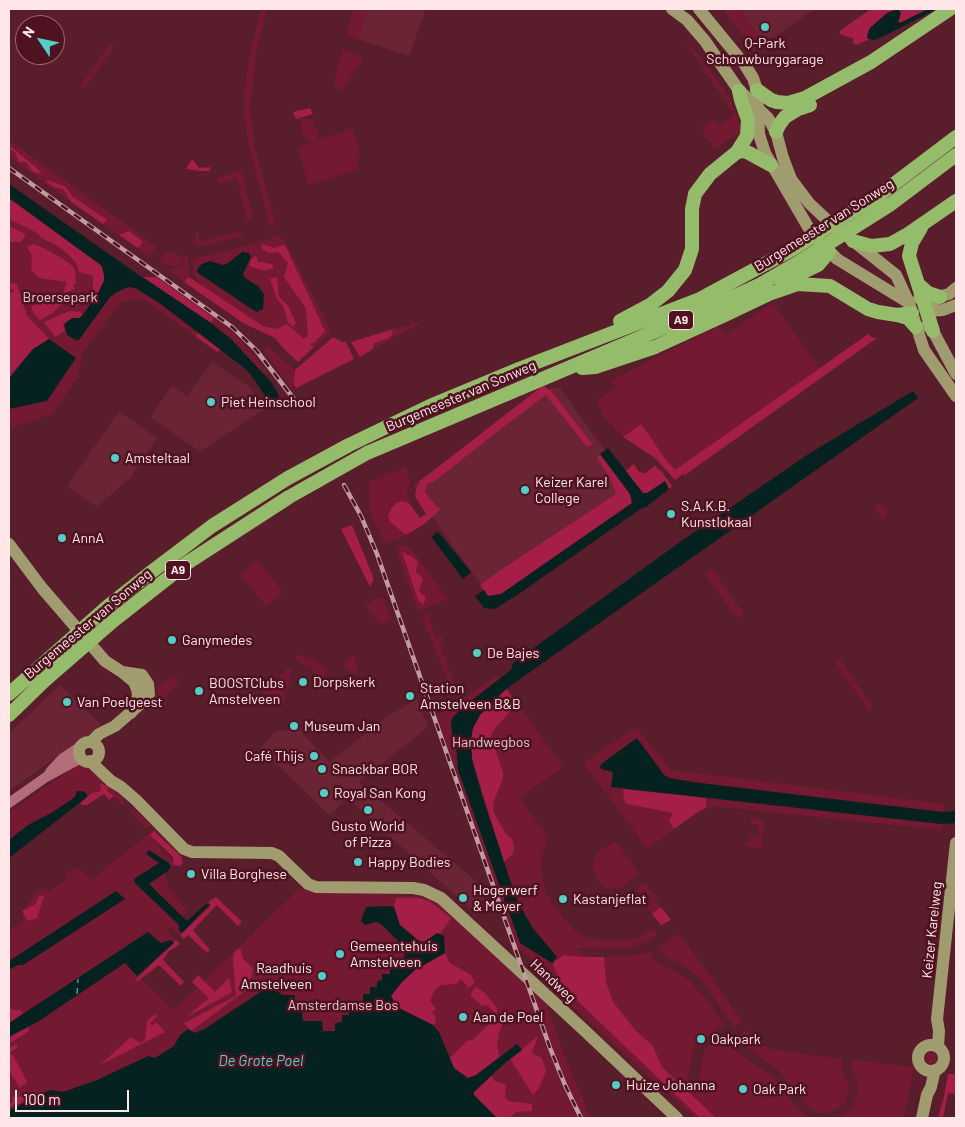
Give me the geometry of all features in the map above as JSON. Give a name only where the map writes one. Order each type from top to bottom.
[{"type":"highway","points":[[757,90],[771,100],[796,102],[815,94],[871,62],[950,9]]},
{"type":"highway","points":[[776,132],[785,117],[832,94],[865,69],[871,62]]},
{"type":"highway","name":"A9","points":[[587,344],[601,329],[650,305],[676,283],[685,270],[692,249],[692,209],[695,194],[710,174],[737,152],[747,136],[748,116],[739,91]]},
{"type":"highway","name":"Burgemeester van Sonweg","points":[[886,199],[956,137]]},
{"type":"highway","points":[[737,152],[744,151],[771,165]]},
{"type":"highway","name":"Burgemeester van Sonweg","points":[[9,715],[44,681],[120,615],[187,563],[289,496],[367,453],[703,311],[761,284],[795,256],[956,155]]},
{"type":"highway","points":[[853,241],[871,246],[890,244],[956,201]]},
{"type":"highway","points":[[924,223],[909,252],[910,261],[933,331]]},
{"type":"highway","name":"A9","points":[[769,294],[793,276],[818,265],[829,252]]},
{"type":"highway","name":"Burgemeester van Sonweg","points":[[9,694],[107,607],[212,526],[288,478],[348,444],[430,406],[519,369],[700,299],[795,256]]},
{"type":"highway","name":"A9","points":[[559,372],[595,367],[655,347],[769,294],[798,284],[830,286],[868,309],[897,315]]},
{"type":"highway","points":[[897,315],[925,307]]},
{"type":"highway","points":[[897,315],[908,318],[916,327]]},
{"type":"main road","points":[[672,9],[687,20],[705,42],[739,91],[758,107],[776,132],[787,169],[796,188],[816,210],[853,241],[889,267],[925,307]]},
{"type":"main road","points":[[699,9],[745,65],[753,78],[757,90],[759,134],[765,153],[807,226],[829,252],[845,264],[925,307],[956,305]]},
{"type":"main road","points":[[956,288],[925,307],[916,327],[924,350],[956,396]]},
{"type":"main road","points":[[933,331],[956,374]]},
{"type":"main road","points":[[9,544],[42,588],[105,661],[122,672],[142,675],[147,698],[115,726],[99,734],[90,752]]},
{"type":"main road","name":"Handweg","points":[[90,752],[111,782],[121,787],[184,849],[192,852],[272,853],[279,856],[308,884],[316,888],[418,889],[435,894],[578,1024],[677,1118]]},
{"type":"main road","name":"Keizer Karelweg","points":[[933,1047],[939,1031],[937,1019],[956,844]]},
{"type":"main road","points":[[933,1047],[942,1052],[944,1060],[941,1066],[930,1070],[920,1065],[918,1057],[920,1051],[933,1047]]},
{"type":"main road","points":[[922,1118],[926,1095],[924,1087],[930,1070]]},
{"type":"street","points":[[9,803],[46,777],[90,752]]},
{"type":"shaded area","points":[[368,9],[426,9],[409,56],[358,39]]},
{"type":"shaded area","name":"Q-Park Schouwburggarage","points":[[738,9],[814,9],[763,45]]},
{"type":"shaded area","name":"Piet Heinschool","points":[[212,362],[249,386],[266,408],[200,452],[150,417],[172,386],[187,396]]},
{"type":"shaded area","name":"Keizer Karel College","points":[[559,387],[638,495],[488,592],[419,498],[414,484],[551,388]]},
{"type":"shaded area","name":"Amsteltaal","points":[[119,411],[157,438],[130,478],[97,507],[67,486]]},
{"type":"shaded area","points":[[60,685],[101,725],[9,791],[9,733]]},
{"type":"shaded area","points":[[417,699],[428,727],[359,782],[489,892],[473,911],[347,798],[330,816],[260,748],[275,732],[298,728],[329,762],[388,716]]},
{"type":"green space","points":[[261,9],[267,9],[256,55],[250,106],[254,145],[276,225],[270,227],[249,148],[244,113],[244,96],[250,54]]},
{"type":"green space","points":[[353,9],[368,9],[358,39],[347,35]]},
{"type":"green space","points":[[722,9],[740,9],[761,39],[753,49]]},
{"type":"green space","points":[[871,9],[928,9],[900,23],[898,21],[901,13],[892,11],[887,13],[870,28],[867,34],[868,40],[856,45],[852,42],[854,39],[840,34],[839,32],[845,27]]},
{"type":"green space","points":[[675,32],[702,58],[730,99],[742,128],[740,132],[714,149],[701,128],[714,119],[719,126],[734,115],[698,60]]},
{"type":"green space","points":[[110,44],[114,47],[84,89],[80,86]]},
{"type":"green space","points":[[342,49],[364,57],[344,88],[340,90],[335,89],[334,83]]},
{"type":"green space","points":[[310,108],[313,114],[296,119],[293,112]]},
{"type":"green space","points":[[301,119],[311,119],[319,135],[316,141],[352,129],[361,157],[356,159],[360,169],[308,185],[298,147],[314,142],[302,136]]},
{"type":"green space","points":[[9,140],[157,247],[149,256],[138,248],[143,242],[129,231],[119,235],[103,224],[106,220],[72,196],[66,187],[47,182],[54,187],[64,190],[71,202],[9,157],[9,150],[15,151],[32,171],[34,165],[9,145]]},
{"type":"green space","points":[[9,145],[38,169],[42,175],[32,171],[26,162],[19,162],[15,152],[9,150]]},
{"type":"green space","points":[[192,159],[199,168],[210,167],[210,171],[186,169]]},
{"type":"green space","points":[[241,171],[254,219],[244,222],[247,219],[237,179],[219,184],[217,178]]},
{"type":"green space","points":[[48,180],[66,187],[72,196],[107,220],[103,224],[71,202],[64,190],[46,182]]},
{"type":"green space","name":"Broersepark","points":[[9,195],[199,332],[195,336],[143,299],[121,302],[83,353],[77,378],[53,414],[14,426],[9,431]]},
{"type":"green space","points":[[9,198],[101,265],[104,281],[98,293],[93,292],[93,276],[79,272],[76,263],[70,256],[37,233],[9,219]]},
{"type":"green space","points":[[9,226],[26,234],[21,242],[9,242]]},
{"type":"green space","points":[[129,231],[143,242],[138,248],[119,235]]},
{"type":"green space","points":[[241,231],[242,236],[198,246],[194,244],[196,233],[198,233],[200,242]]},
{"type":"green space","points":[[279,236],[284,240],[331,331],[314,347],[287,324],[276,329],[263,326],[200,285],[194,274],[194,261],[197,257],[212,255]],"holes":[[[238,254],[248,265],[243,274],[245,278],[253,283],[253,310],[237,298],[215,263],[223,265],[231,262]]]},
{"type":"green space","points":[[34,244],[68,262],[75,269],[76,284],[73,284],[75,289],[63,294],[67,282],[40,278],[31,270],[31,254],[27,247]]},
{"type":"green space","points":[[262,244],[274,248],[285,245],[325,331],[314,343],[310,344],[314,347],[298,362],[275,338],[243,323],[184,282],[189,277],[263,326],[276,329],[287,324],[303,338],[308,337],[306,308],[284,277],[288,263],[278,252],[269,253],[262,249]]},
{"type":"green space","points":[[166,251],[183,256],[181,263],[176,266],[166,265],[159,261]]},
{"type":"green space","points":[[185,256],[188,256],[189,277],[184,282],[167,269],[181,267]]},
{"type":"green space","points":[[256,256],[258,262],[272,264],[274,268],[264,271],[249,266],[251,259]]},
{"type":"green space","points":[[143,277],[157,277],[214,318],[211,323]]},
{"type":"green space","points":[[277,277],[279,297],[288,306],[296,323],[293,327],[288,323],[283,306],[277,299],[270,279]]},
{"type":"green space","points":[[9,283],[17,284],[27,316],[49,339],[32,350],[9,379],[9,292],[13,293],[14,290],[9,288]]},
{"type":"green space","points":[[58,298],[68,299],[51,314],[40,320],[34,314],[31,306]]},
{"type":"green space","points":[[773,303],[819,368],[675,470],[641,424],[623,437],[604,417],[596,401],[616,387],[610,381],[718,326],[725,335]]},
{"type":"green space","points":[[69,311],[81,312],[82,316],[74,318],[63,325],[65,331],[55,337],[44,322]]},
{"type":"green space","points":[[214,318],[234,333],[268,372],[262,374],[231,339],[211,323]]},
{"type":"green space","points":[[428,319],[373,349],[374,343],[389,338],[392,335],[393,329]]},
{"type":"green space","points":[[393,329],[392,335],[389,338],[374,343],[373,349],[360,357],[351,342]]},
{"type":"green space","points":[[199,332],[221,350],[217,352],[195,336]]},
{"type":"green space","points":[[868,334],[873,338],[877,338],[685,475],[683,474],[675,480],[655,458],[623,437],[641,424],[675,470]]},
{"type":"green space","points":[[333,337],[346,342],[354,359],[296,388],[294,385],[295,370]]},
{"type":"green space","points":[[267,346],[295,370],[292,390],[263,349]]},
{"type":"green space","points":[[544,386],[552,392],[592,444],[587,447],[546,395],[435,481],[427,484],[425,492],[437,507],[441,509],[423,525],[406,535],[390,522],[388,516],[391,509],[396,503],[402,501],[409,503],[420,518],[426,514],[415,493],[420,481]]},
{"type":"green space","points":[[600,454],[630,494],[632,503],[501,594],[488,596],[480,585],[616,494],[610,478],[597,458]]},
{"type":"green space","points":[[634,464],[639,472],[645,473],[655,466],[672,486],[669,489],[665,482],[647,493],[643,493],[625,471]]},
{"type":"green space","points":[[406,467],[410,482],[407,493],[409,503],[402,501],[390,522],[406,535],[385,544],[370,511],[369,482]]},
{"type":"green space","points":[[880,503],[888,515],[882,519],[874,507]]},
{"type":"green space","points":[[352,525],[374,579],[370,587],[341,529]]},
{"type":"green space","points":[[401,545],[410,547],[448,599],[418,611],[397,551]]},
{"type":"green space","points":[[402,552],[413,557],[418,562],[416,572],[423,579],[419,591],[426,598],[423,605],[418,600]]},
{"type":"green space","points":[[257,560],[283,592],[266,606],[240,575]]},
{"type":"green space","points":[[712,568],[744,614],[738,619],[704,573]]},
{"type":"green space","points":[[378,597],[383,598],[391,620],[380,624],[365,605]]},
{"type":"green space","points":[[428,613],[436,640],[442,636],[444,641],[440,645],[456,687],[451,690],[422,616]]},
{"type":"green space","points":[[299,653],[306,660],[310,656],[328,671],[318,685],[318,677],[313,672],[313,669],[295,658]]},
{"type":"green space","points":[[355,655],[357,673],[350,673],[344,664]]},
{"type":"green space","points":[[839,658],[873,707],[869,710],[834,661]]},
{"type":"green space","points":[[288,667],[293,670],[289,675],[293,678],[287,686],[284,683],[281,686],[286,692],[284,695],[286,697],[281,704],[275,699],[273,701],[262,691],[271,680],[275,682]]},
{"type":"green space","name":"Handwegbos","points":[[498,675],[563,767],[520,797],[548,838],[541,860],[545,890],[552,903],[574,930],[588,937],[605,941],[621,941],[637,938],[654,929],[657,936],[625,948],[575,948],[604,967],[604,957],[651,952],[655,962],[689,980],[705,998],[724,1025],[694,1046],[687,1082],[698,1083],[705,1049],[729,1032],[733,1049],[773,1077],[799,1110],[809,1118],[695,1118],[566,1000],[544,970],[516,947],[437,716]]},
{"type":"green space","points":[[173,677],[179,679],[176,686],[158,705],[152,710],[150,709],[156,702],[158,685]]},
{"type":"green space","name":"Handwegbos","points":[[506,689],[514,700],[513,708],[492,732],[491,737],[503,772],[503,778],[493,803],[494,813],[514,845],[513,854],[504,862],[472,759],[471,738],[473,728],[480,715]]},
{"type":"green space","points":[[636,727],[671,770],[944,804],[943,812],[670,778],[664,775],[637,738],[601,764],[600,767],[613,772],[611,787],[623,789],[624,800],[638,806],[673,813],[669,821],[674,829],[648,849],[583,763]]},
{"type":"green space","points":[[86,764],[95,770],[124,798],[123,806],[107,791],[92,793],[87,797],[85,793],[77,791],[75,797],[53,812],[28,825],[9,840],[9,813],[77,765]]},
{"type":"green space","points":[[100,784],[108,787],[107,791],[114,796],[109,800],[104,794],[87,805],[81,805],[81,802],[92,793],[101,791]]},
{"type":"green space","points":[[623,789],[706,798],[706,808],[674,829],[669,821],[673,813],[627,804],[624,800]]},
{"type":"green space","points":[[706,798],[942,824],[942,830],[712,806],[706,808]]},
{"type":"green space","points":[[130,811],[137,812],[150,825],[146,828],[135,818]]},
{"type":"green space","points":[[752,818],[761,820],[764,823],[761,848],[747,846],[750,837],[759,837],[758,825],[751,824]]},
{"type":"green space","name":"Amsterdamse Bos","points":[[155,829],[160,850],[177,864],[169,870],[169,863],[162,859],[168,886],[187,911],[176,922],[179,925],[179,931],[182,933],[180,935],[172,927],[167,931],[176,940],[174,943],[171,940],[161,943],[131,969],[174,1010],[299,889],[433,897],[545,997],[564,1055],[591,1118],[9,1118],[9,931],[24,920],[22,915],[35,893],[44,887],[48,892],[67,879],[64,875],[74,869],[80,869],[91,880]]},
{"type":"green space","points":[[154,831],[181,856],[183,862],[180,866],[174,865],[173,857],[150,835]]},
{"type":"green space","points":[[616,841],[639,874],[620,888],[612,889],[606,888],[597,879],[592,865],[598,852]]},
{"type":"green space","points":[[642,882],[647,885],[661,907],[652,914],[647,909],[652,901],[645,891],[640,894],[637,892],[638,886]]},
{"type":"green space","points":[[39,896],[44,896],[37,918],[28,921],[22,911],[36,904]]},
{"type":"green space","points":[[216,897],[242,922],[238,926],[217,905],[193,930],[210,950],[207,953],[188,935],[184,939],[180,935],[210,906],[207,903]]},
{"type":"green space","points":[[396,898],[419,898],[429,901],[451,918],[440,934],[437,933],[424,942],[419,941],[400,925],[394,907]]},
{"type":"green space","points":[[661,907],[671,920],[661,925],[652,914]]},
{"type":"green space","points":[[679,933],[742,1021],[734,1027],[701,979],[682,964],[665,956],[660,951],[660,947]]},
{"type":"green space","points":[[176,940],[180,944],[168,952],[163,960],[184,982],[181,986],[159,965],[138,981],[135,980]]},
{"type":"green space","points":[[237,949],[241,949],[242,957],[253,969],[249,988],[191,1031],[184,1023],[236,996],[233,960]]},
{"type":"green space","points":[[445,953],[450,963],[471,975],[475,982],[469,988],[461,979],[456,984],[441,985],[434,991],[430,1001],[436,1009],[432,1012],[436,1018],[433,1025],[397,1007],[391,996],[415,970]]},
{"type":"green space","points":[[564,955],[604,957],[606,982],[613,1002],[635,1030],[653,1046],[662,1067],[716,1118],[700,1118],[562,986],[553,964]]},
{"type":"green space","points":[[198,975],[215,992],[229,978],[232,992],[185,1018],[209,998],[192,982]]},
{"type":"green space","points":[[476,987],[485,993],[497,1008],[497,1015],[487,1005],[482,1006],[470,995]]},
{"type":"green space","points":[[9,1008],[20,1010],[23,1014],[9,1023]]},
{"type":"green space","points":[[155,1014],[157,1016],[150,1023],[152,1026],[156,1022],[165,1032],[100,1065],[131,1037],[140,1043],[145,1040],[147,1021]]},
{"type":"green space","points":[[500,1018],[503,1024],[499,1032],[497,1047],[500,1057],[476,1075],[468,1078],[460,1074],[449,1059],[467,1041],[473,1040],[494,1019]]},
{"type":"green space","points":[[28,1025],[29,1031],[9,1044],[9,1037]]},
{"type":"green space","points":[[749,1031],[760,1044],[773,1050],[842,1059],[842,1070],[849,1086],[845,1102],[841,1107],[827,1113],[820,1113],[810,1109],[779,1071],[740,1042],[741,1034]]},
{"type":"green space","points":[[538,1036],[532,1053],[542,1058],[546,1071],[539,1088],[533,1095],[510,1059]]},
{"type":"green space","points":[[17,1044],[17,1048],[9,1053],[9,1048]]},
{"type":"green space","points":[[933,1052],[936,1053],[936,1063],[929,1064],[926,1063],[925,1056],[926,1053]]},
{"type":"green space","points":[[9,1053],[14,1057],[27,1082],[20,1088],[9,1071]]},
{"type":"green space","points":[[852,1060],[914,1067],[904,1118],[837,1118],[852,1107],[858,1093],[856,1078],[851,1068]]},
{"type":"green space","points":[[948,1074],[956,1074],[956,1094],[948,1093],[943,1118],[938,1118],[944,1097]]},
{"type":"green space","points":[[492,1075],[493,1080],[506,1085],[505,1097],[508,1101],[532,1104],[532,1111],[516,1112],[510,1117],[497,1118],[474,1095],[474,1092]]},
{"type":"green space","points":[[35,1096],[35,1098],[24,1100],[20,1104],[14,1104],[9,1109],[9,1105],[13,1100],[12,1097]]},
{"type":"water","points":[[928,9],[937,9],[882,37],[873,40],[867,38],[870,28],[887,13],[899,10],[901,13],[898,22],[900,23]]},
{"type":"water","points":[[9,184],[211,323],[231,339],[272,383],[279,396],[275,403],[271,405],[269,403],[247,370],[158,302],[135,288],[128,287],[110,297],[79,340],[67,335],[64,324],[72,318],[82,316],[98,293],[104,281],[102,266],[9,198]]},
{"type":"water","points":[[242,252],[249,253],[251,257],[243,274],[245,278],[258,286],[264,294],[263,309],[257,312],[197,271],[200,265],[210,261],[223,265],[227,264]]},
{"type":"water","points":[[49,339],[76,358],[47,401],[9,409],[9,378],[33,349]]},
{"type":"water","points":[[913,391],[918,398],[506,689],[480,715],[473,728],[471,738],[472,759],[482,795],[518,902],[532,927],[557,957],[552,963],[520,943],[458,770],[456,745],[452,736],[451,721],[453,717],[511,670],[513,663],[680,542],[810,453]]},
{"type":"water","points":[[608,448],[643,493],[647,493],[665,481],[669,489],[646,507],[520,593],[495,609],[484,608],[475,596],[484,590],[488,596],[501,594],[632,503],[630,494],[600,454]]},
{"type":"water","points":[[435,532],[439,533],[471,572],[463,579],[432,538]]},
{"type":"water","points":[[637,738],[664,775],[670,778],[943,812],[956,811],[956,823],[942,824],[611,787],[613,772],[601,769],[601,764]]},
{"type":"water","points":[[77,791],[87,794],[87,797],[9,858],[9,840],[28,825],[53,812],[75,797]]},
{"type":"water","points":[[149,850],[169,863],[171,867],[149,884],[187,921],[207,903],[210,904],[182,933],[179,931],[179,925],[135,883],[134,879],[159,863],[146,854]]},
{"type":"water","points":[[116,891],[125,899],[23,965],[18,965],[9,970],[9,961]]},
{"type":"water","name":"De Grote Poel","points":[[366,907],[394,907],[400,925],[419,941],[424,942],[437,933],[444,936],[445,953],[415,970],[391,996],[397,1007],[433,1025],[439,1032],[454,1068],[468,1078],[476,1075],[517,1044],[522,1050],[474,1092],[474,1095],[497,1118],[9,1118],[9,1111],[25,1102],[24,1100],[35,1098],[35,1096],[51,1090],[63,1092],[97,1080],[148,1056],[155,1058],[174,1046],[180,1035],[188,1029],[195,1033],[206,1028],[271,985],[282,995],[295,995],[295,1012],[302,1012],[303,1021],[322,1021],[323,1031],[335,1031],[335,1023],[342,1022],[342,1015],[349,1015],[349,1009],[356,1008],[356,1001],[363,1001],[363,994],[370,994],[370,987],[377,987],[377,981],[382,980],[382,974],[390,974],[390,967],[403,958],[406,952],[404,947],[382,925],[376,922],[365,925],[361,921]]},
{"type":"water","points":[[148,932],[161,943],[171,940],[174,943],[137,976],[125,963],[39,1021],[9,1037],[9,1023]]},
{"type":"ferry route","points":[[77,994],[78,979]]},
{"type":"railway","points":[[9,168],[232,327],[256,350],[297,403]]},
{"type":"railway","points":[[344,485],[361,516],[377,554],[550,1048],[581,1118]]},
{"type":"place","name":"Q-Park Schouwburggarage","points":[[765,27]]},
{"type":"place","name":"Piet Heinschool","points":[[211,402]]},
{"type":"place","name":"Amsteltaal","points":[[115,458]]},
{"type":"place","name":"Keizer Karel College","points":[[525,490]]},
{"type":"place","name":"S.A.K.B. Kunstlokaal","points":[[671,514]]},
{"type":"place","name":"AnnA","points":[[62,538]]},
{"type":"place","name":"Ganymedes","points":[[172,640]]},
{"type":"place","name":"De Bajes","points":[[477,653]]},
{"type":"place","name":"Dorpskerk","points":[[303,682]]},
{"type":"place","name":"BOOSTClubs Amstelveen","points":[[199,691]]},
{"type":"place","name":"Station Amstelveen B&B","points":[[410,696]]},
{"type":"place","name":"Van Poelgeest","points":[[67,702]]},
{"type":"place","name":"Museum Jan","points":[[294,726]]},
{"type":"place","name":"Café Thijs","points":[[314,756]]},
{"type":"place","name":"Snackbar BOR","points":[[322,769]]},
{"type":"place","name":"Royal San Kong","points":[[324,793]]},
{"type":"place","name":"Gusto World of Pizza","points":[[368,810]]},
{"type":"place","name":"Happy Bodies","points":[[358,862]]},
{"type":"place","name":"Villa Borghese","points":[[191,874]]},
{"type":"place","name":"Hogerwerf & Meyer","points":[[463,898]]},
{"type":"place","name":"Kastanjeflat","points":[[563,899]]},
{"type":"place","name":"Gemeentehuis Amstelveen","points":[[340,954]]},
{"type":"place","name":"Raadhuis Amstelveen","points":[[322,976]]},
{"type":"place","name":"Aan de Poel","points":[[463,1017]]},
{"type":"place","name":"Oakpark","points":[[701,1039]]},
{"type":"place","name":"Huize Johanna","points":[[616,1085]]},
{"type":"place","name":"Oak Park","points":[[743,1089]]}]
